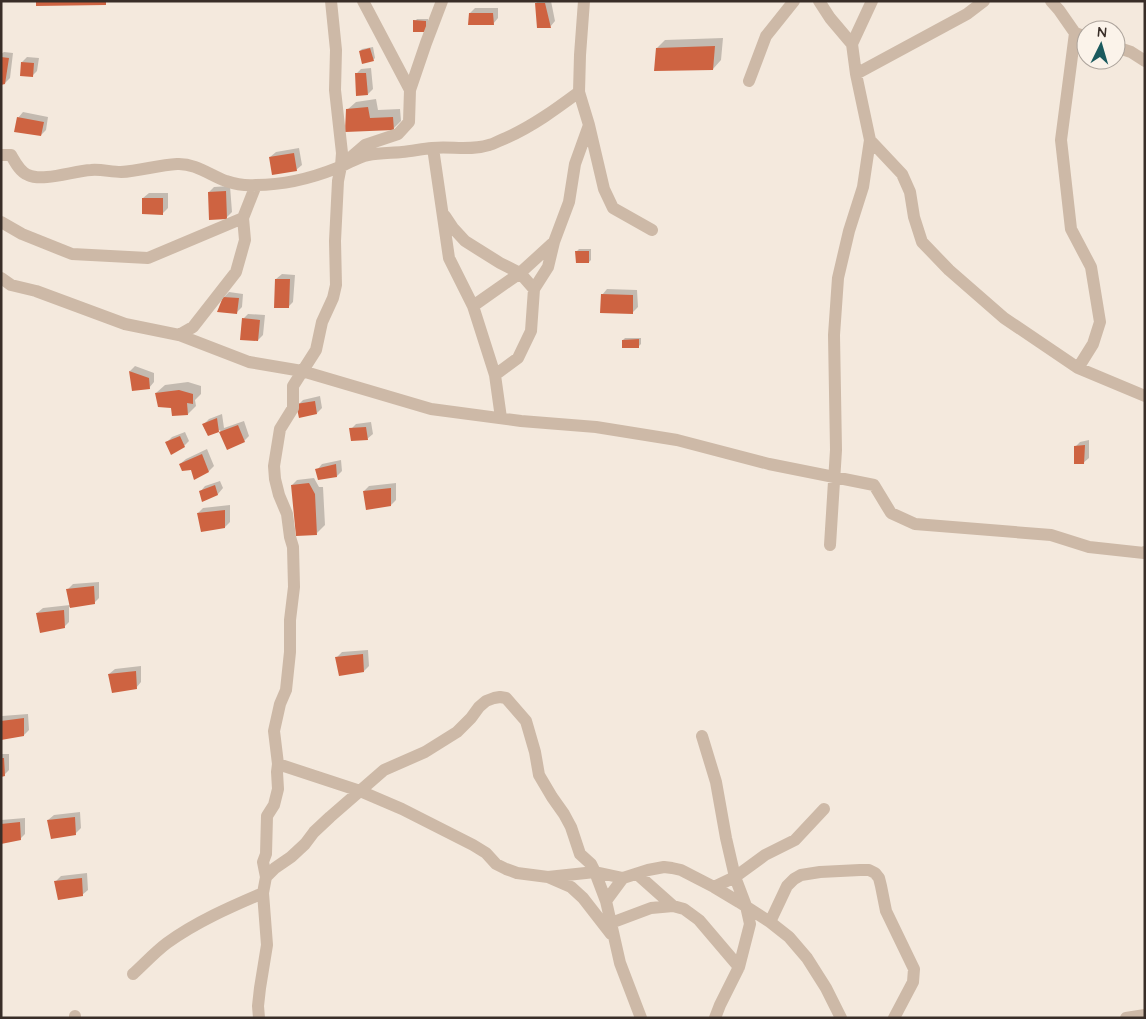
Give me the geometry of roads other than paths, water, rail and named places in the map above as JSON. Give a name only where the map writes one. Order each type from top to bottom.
[{"type":"street","points":[[259,1018],[258,1006],[267,945],[263,893],[266,877],[263,862],[266,854],[267,816],[276,798],[278,789],[276,772],[278,764],[274,731],[280,704],[286,690],[294,586],[294,547],[290,537],[287,514],[275,479],[274,466],[280,429],[293,408],[293,386],[316,350],[322,322],[333,298],[336,285],[335,241],[338,181],[342,153],[335,90],[336,50],[330,1]]},
{"type":"street","points":[[363,1],[410,90]]},
{"type":"street","points":[[341,166],[365,145],[398,134],[409,122],[410,90],[442,1]]},
{"type":"street","points":[[584,1],[580,55],[580,92],[604,189],[613,208],[652,230]]},
{"type":"street","points":[[749,81],[766,36],[794,1]]},
{"type":"street","points":[[819,1],[830,18],[852,44]]},
{"type":"street","points":[[830,545],[836,450],[834,335],[838,278],[849,231],[863,187],[870,140],[856,74],[852,44],[872,1]]},
{"type":"street","points":[[856,74],[967,14],[984,1]]},
{"type":"street","points":[[1056,4],[1076,30]]},
{"type":"street","points":[[1126,50],[1145,61]]},
{"type":"street","points":[[1076,57],[1061,140],[1071,229],[1091,267],[1100,322],[1093,344],[1078,368]]},
{"type":"street","points":[[1,156],[11,155],[23,173],[31,176],[55,176],[91,170],[119,172],[186,164],[198,167],[229,182],[256,186],[301,180],[370,155],[432,148],[488,146],[515,134],[551,114],[580,92]]},
{"type":"street","points":[[495,375],[518,358],[531,331],[534,289],[548,267],[554,242],[569,202],[575,164],[589,125]]},
{"type":"street","points":[[870,140],[902,174],[910,192],[914,217],[922,242],[949,270],[1004,318],[1078,368],[1145,396]]},
{"type":"street","points":[[432,148],[449,258],[472,306],[495,375],[501,418]]},
{"type":"street","points":[[179,335],[193,326],[236,272],[245,240],[243,218],[256,186]]},
{"type":"street","points":[[442,210],[453,228],[466,241],[500,263],[520,273],[534,289]]},
{"type":"street","points":[[1,222],[22,234],[72,254],[148,258],[243,218]]},
{"type":"street","points":[[472,306],[520,273],[554,242]]},
{"type":"street","points":[[1,278],[11,286],[36,291],[125,324],[179,335],[249,362],[302,371],[431,409],[521,421],[596,427],[677,440],[769,464],[874,485],[891,514],[915,524],[1051,535],[1089,547],[1145,552]]},
{"type":"street","points":[[266,877],[291,857],[305,844],[314,832],[384,770],[425,752],[457,732],[486,701],[500,697],[506,698],[526,721],[539,775],[571,827],[580,854],[591,864],[595,872],[606,901],[620,963],[642,1018]]},
{"type":"street","points":[[702,736],[716,782],[735,877],[746,906],[750,924],[739,967],[715,1018]]},
{"type":"street","points":[[278,764],[360,790],[402,809],[472,845],[486,854],[496,864],[517,873],[548,876],[595,872],[623,878],[664,867],[681,870],[746,906],[789,937],[807,958],[826,988],[841,1018]]},
{"type":"street","points":[[714,887],[735,877],[765,855],[795,840],[824,809]]},
{"type":"street","points":[[750,924],[765,918],[787,886],[801,875],[860,870],[869,870],[875,873],[881,886],[886,911],[914,969],[913,982],[894,1018]]},
{"type":"street","points":[[638,874],[673,906]]},
{"type":"street","points":[[548,876],[571,887],[583,898],[615,938]]},
{"type":"street","points":[[606,901],[623,878]]},
{"type":"street","points":[[133,974],[166,944],[191,928],[241,902],[263,893]]},
{"type":"street","points":[[611,923],[651,908],[673,906],[684,909],[700,920],[739,967]]},
{"type":"street","points":[[1126,1018],[1145,1015]]}]
